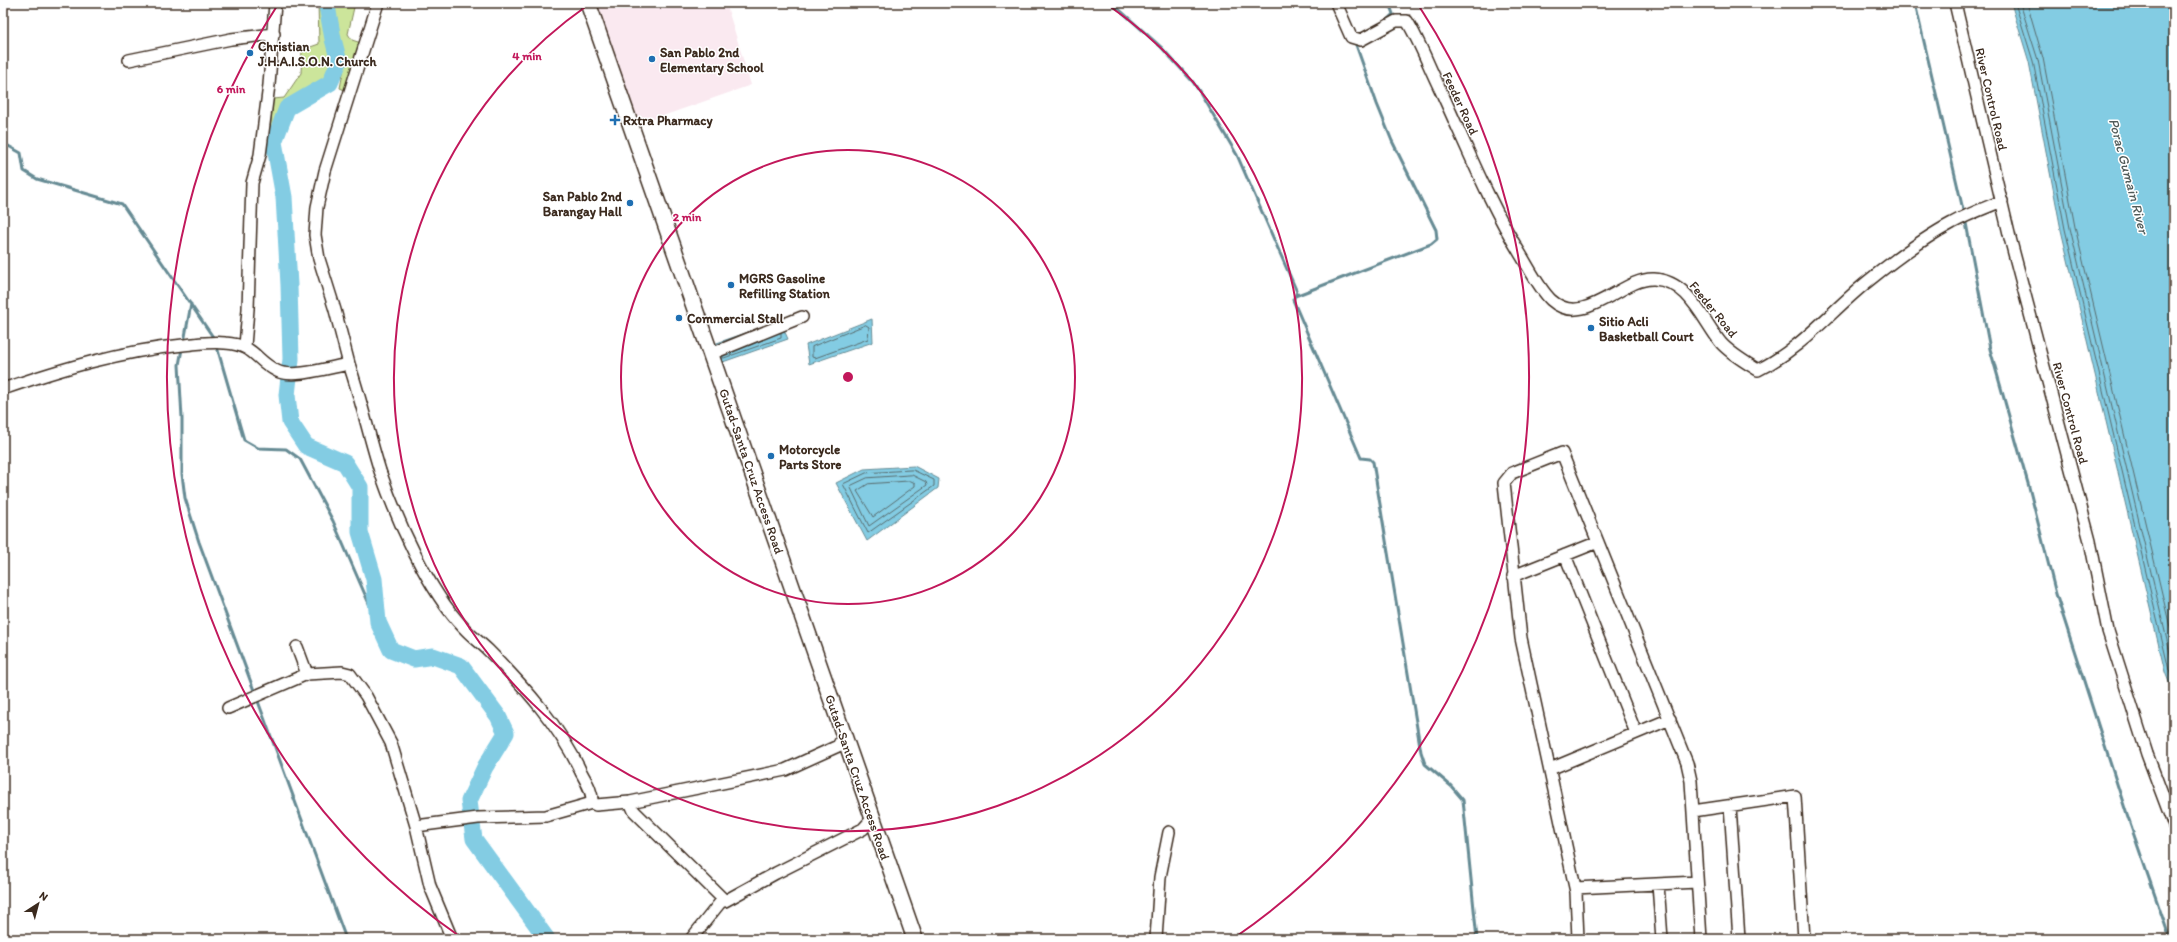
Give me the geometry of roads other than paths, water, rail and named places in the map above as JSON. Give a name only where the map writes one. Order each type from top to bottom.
[{"type":"main road","name":"Gutad-Santa Cruz Access Road","points":[[588,3],[873,818],[913,938]]},
{"type":"street","points":[[245,346],[248,309],[252,183],[260,154],[274,34],[275,3]]},
{"type":"street","points":[[378,3],[325,171],[317,207],[315,235],[319,259],[362,404],[380,472],[411,545],[441,601],[464,628],[488,650],[538,702],[571,751],[588,786],[592,803]]},
{"type":"street","name":"Feeder Road","points":[[1336,3],[1351,37],[1361,40],[1396,21],[1407,21],[1504,226],[1551,300],[1571,308],[1590,306],[1608,299],[1636,281],[1654,279],[1671,282],[1684,291],[1722,344],[1743,361],[1758,370],[1775,361],[1802,342],[1866,283],[1908,250],[1952,223],[2002,201]]},
{"type":"street","name":"River Control Road","points":[[1955,3],[2002,201],[2090,541],[2108,631],[2147,754],[2174,826]]},
{"type":"street","points":[[129,60],[231,39],[274,34]]},
{"type":"street","points":[[711,354],[802,317]]},
{"type":"street","points":[[3,388],[66,368],[159,348],[206,343],[224,342],[245,346],[279,372],[298,373],[349,364]]},
{"type":"street","points":[[1578,939],[1575,888],[1521,638],[1504,483],[1512,473],[1562,453],[1670,719],[1690,774],[1701,939]]},
{"type":"street","points":[[1513,576],[1598,542]]},
{"type":"street","points":[[1565,556],[1636,733]]},
{"type":"street","points":[[297,648],[307,674]]},
{"type":"street","points":[[228,708],[307,674],[342,672],[350,674],[366,696],[391,743],[419,825],[430,886],[452,939]]},
{"type":"street","points":[[1550,769],[1670,719]]},
{"type":"street","points":[[419,825],[478,818],[546,816],[592,803],[596,805],[630,802],[785,770],[838,746],[844,735]]},
{"type":"street","points":[[1693,812],[1795,796],[1804,939]]},
{"type":"street","points":[[630,802],[634,811],[725,901],[776,872],[863,829],[873,818]]},
{"type":"street","points":[[1730,806],[1739,939]]},
{"type":"street","points":[[1156,939],[1160,877],[1169,832]]},
{"type":"street","points":[[1575,888],[1697,882]]},
{"type":"street","points":[[1658,884],[1662,939]]},
{"type":"street","points":[[691,939],[723,899]]},
{"type":"water","name":"Porac Gumain River","points":[[2011,3],[2173,3],[2174,695],[2165,672],[2061,230],[2029,62]]},
{"type":"water","points":[[872,319],[873,342],[809,364],[806,345]]},
{"type":"water","points":[[780,321],[788,339],[720,363],[714,344]]},
{"type":"water","points":[[914,466],[939,479],[938,488],[867,541],[836,483],[864,469]]},
{"type":"waterway","points":[[329,3],[327,6],[339,62],[330,83],[287,108],[274,142],[284,197],[291,359],[287,395],[290,422],[306,446],[345,463],[360,487],[360,532],[374,579],[378,622],[391,650],[414,659],[433,656],[461,666],[498,716],[506,733],[485,767],[469,801],[474,839],[547,939]]},
{"type":"waterway","points":[[1112,3],[1161,47],[1193,82],[1237,155],[1297,292],[1293,300],[1361,458],[1370,459],[1373,462],[1421,752],[1425,764],[1451,786],[1463,800],[1477,939]]},
{"type":"waterway","points":[[1387,20],[1393,14],[1389,3]]},
{"type":"waterway","points":[[1915,3],[1964,214]]},
{"type":"waterway","points":[[1295,296],[1431,244],[1437,239],[1436,230],[1392,141],[1355,42]]},
{"type":"waterway","points":[[3,143],[21,153],[24,171],[37,179],[122,204],[213,337]]},
{"type":"waterway","points":[[1966,223],[1990,349],[2029,487],[2056,594],[2127,815],[2170,939]]},
{"type":"waterway","points":[[184,342],[191,304]]},
{"type":"waterway","points":[[217,347],[244,440],[258,448],[286,449],[300,459],[333,521],[370,606],[377,613]]},
{"type":"waterway","points":[[182,349],[179,365],[182,418],[182,474],[185,498],[199,542],[346,939]]},
{"type":"place","name":"Christian J.H.A.I.S.O.N. Church","points":[[250,53]]},
{"type":"place","name":"San Pablo 2nd Elementary School","points":[[652,59]]},
{"type":"place","name":"Rxtra Pharmacy","points":[[615,120]]},
{"type":"place","name":"San Pablo 2nd Barangay Hall","points":[[630,203]]},
{"type":"place","name":"MGRS Gasoline Refilling Station","points":[[731,285]]},
{"type":"place","name":"Commercial Stall","points":[[679,318]]},
{"type":"place","name":"Sitio Acli Basketball Court","points":[[1591,328]]},
{"type":"place","name":"Motorcycle Parts Store","points":[[771,456]]}]
